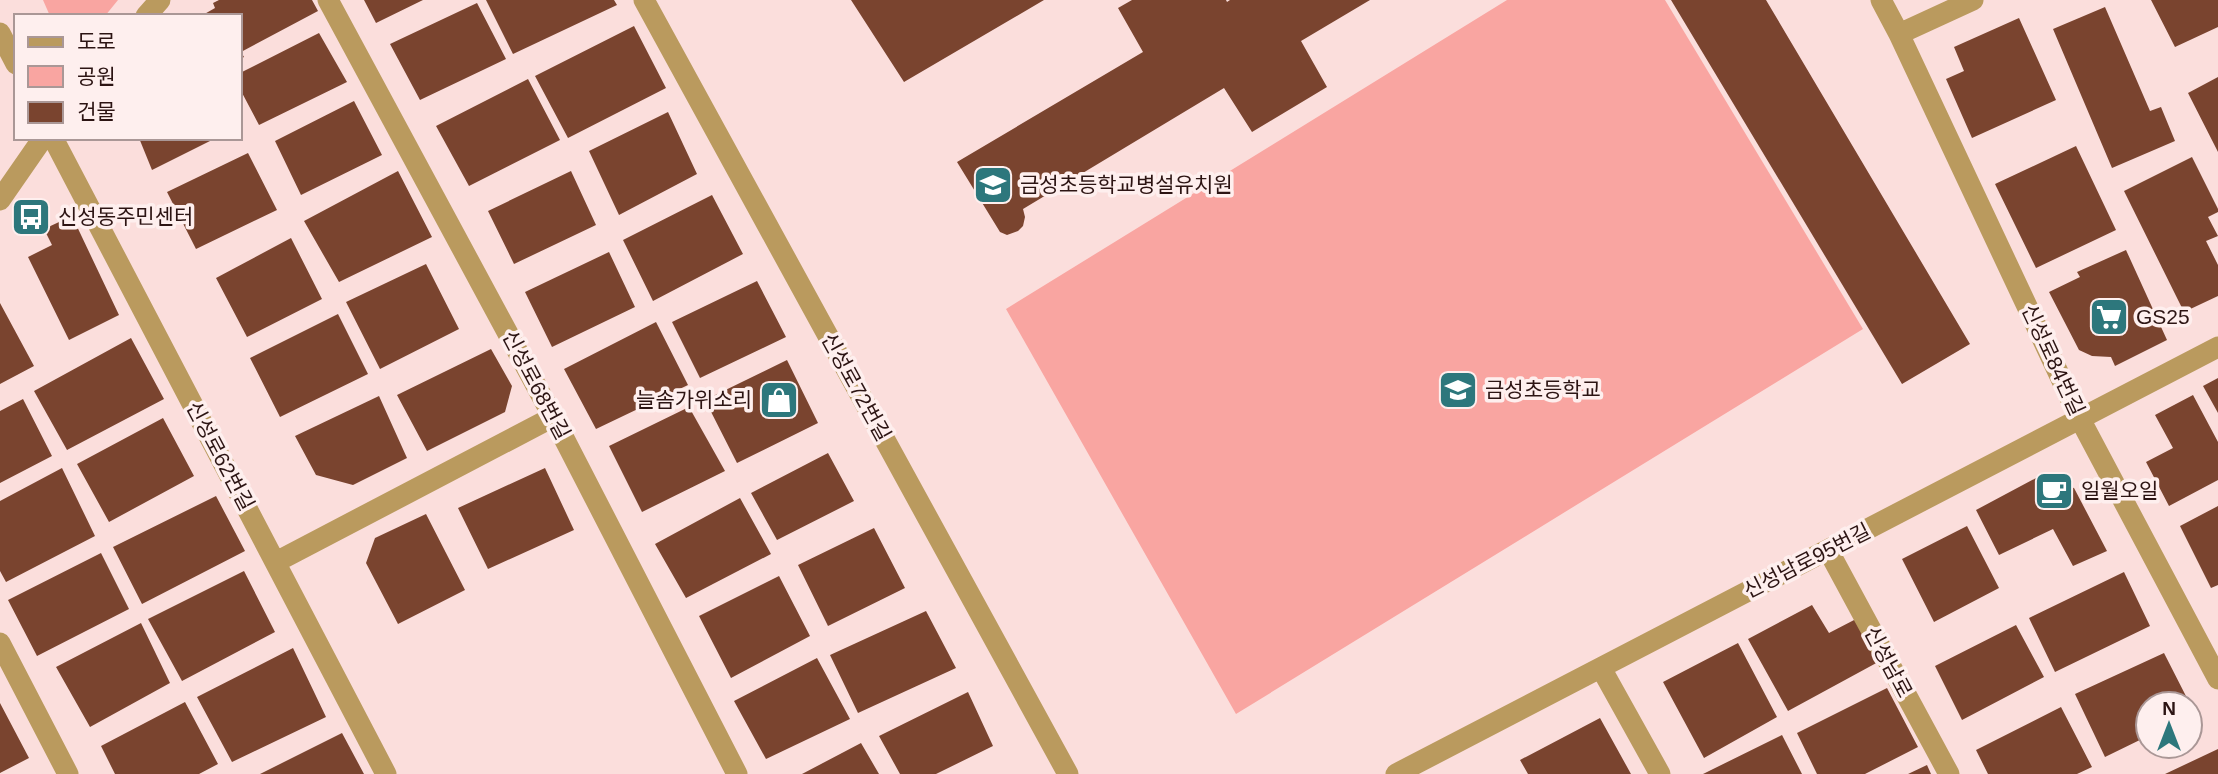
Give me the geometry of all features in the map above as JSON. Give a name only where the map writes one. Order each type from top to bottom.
[{"type":"street","points":[[148,14],[160,0]]},
{"type":"street","name":"신성로68번길","points":[[328,0],[553,416],[737,774]]},
{"type":"street","name":"신성로72번길","points":[[644,0],[1068,774]]},
{"type":"street","name":"신성로84번길","points":[[1881,0],[2080,419],[2218,679]]},
{"type":"street","points":[[1899,34],[1973,0]]},
{"type":"street","points":[[0,33],[14,60]]},
{"type":"street","points":[[0,200],[42,140]]},
{"type":"street","name":"신성로62번길","points":[[54,140],[386,774]]},
{"type":"street","name":"신성남로95번길","points":[[1396,774],[2218,348]]},
{"type":"street","points":[[276,562],[553,416]]},
{"type":"street","name":"신성남로","points":[[1828,550],[1949,774]]},
{"type":"street","points":[[0,643],[68,774]]},
{"type":"street","points":[[1601,668],[1660,774]]},
{"type":"green space","points":[[43,0],[118,0],[107,14],[49,14]]},
{"type":"green space","points":[[1507,0],[1665,0],[1863,329],[1236,714],[1006,309]]},
{"type":"building","points":[[219,0],[312,0],[318,11],[242,51],[242,14],[204,14],[215,8],[213,3]]},
{"type":"building","points":[[364,0],[423,0],[376,23]]},
{"type":"building","points":[[486,0],[614,0],[617,5],[513,54]]},
{"type":"building","points":[[851,0],[1044,0],[904,82]]},
{"type":"building","points":[[1132,0],[1370,0],[1301,41],[1327,87],[1252,132],[1224,88],[1023,209],[1023,226],[1018,231],[1007,235],[1000,232],[957,162],[1143,52],[1118,8]]},
{"type":"building","points":[[1671,0],[1766,0],[1970,344],[1902,384]]},
{"type":"building","points":[[2151,0],[2218,0],[2218,27],[2175,47]]},
{"type":"building","points":[[477,3],[506,59],[420,100],[390,44]]},
{"type":"building","points":[[2105,7],[2150,111],[2161,107],[2175,141],[2112,168],[2053,29]]},
{"type":"building","points":[[2019,18],[2056,100],[1972,138],[1946,79],[1964,71],[1954,47]]},
{"type":"building","points":[[634,26],[666,88],[568,138],[535,76]]},
{"type":"building","points":[[319,33],[347,82],[259,125],[242,93],[242,72]]},
{"type":"building","points":[[2218,77],[2218,152],[2188,93]]},
{"type":"building","points":[[528,79],[560,140],[469,186],[436,126]]},
{"type":"building","points":[[354,101],[382,155],[301,195],[275,141]]},
{"type":"building","points":[[668,112],[697,174],[619,215],[589,151]]},
{"type":"building","points":[[140,140],[212,140],[152,170]]},
{"type":"building","points":[[2076,146],[2116,230],[2036,268],[1995,184]]},
{"type":"building","points":[[248,153],[277,210],[196,249],[167,192]]},
{"type":"building","points":[[2192,157],[2218,209],[2218,212],[2208,217],[2218,236],[2206,241],[2218,265],[2218,296],[2184,312],[2124,191]]},
{"type":"building","points":[[398,171],[432,237],[339,282],[304,221]]},
{"type":"building","points":[[571,171],[596,225],[514,264],[488,211]]},
{"type":"building","points":[[712,195],[743,254],[653,301],[623,240]]},
{"type":"building","points":[[72,216],[119,315],[69,340],[28,257],[52,245],[44,229]]},
{"type":"building","points":[[291,238],[322,299],[247,337],[216,278]]},
{"type":"building","points":[[2126,250],[2167,340],[2115,366],[2111,357],[2092,356],[2079,350],[2049,292],[2080,277],[2077,272]]},
{"type":"building","points":[[609,252],[635,307],[552,347],[525,292]]},
{"type":"building","points":[[426,264],[459,329],[380,369],[346,302]]},
{"type":"building","points":[[757,281],[786,337],[700,378],[672,322]]},
{"type":"building","points":[[0,303],[34,366],[0,384]]},
{"type":"building","points":[[338,314],[368,374],[280,417],[250,358]]},
{"type":"building","points":[[656,322],[688,385],[596,429],[564,369]]},
{"type":"building","points":[[131,338],[164,399],[67,450],[34,391]]},
{"type":"building","points":[[491,349],[512,386],[505,412],[427,451],[397,395]]},
{"type":"building","points":[[787,360],[818,423],[737,463],[705,400]]},
{"type":"building","points":[[2218,378],[2218,413],[2203,386]]},
{"type":"building","points":[[2193,395],[2218,442],[2218,480],[2169,506],[2146,462],[2173,448],[2155,415]]},
{"type":"building","points":[[379,396],[407,458],[353,485],[316,475],[295,436]]},
{"type":"building","points":[[23,399],[52,456],[0,483],[0,411]]},
{"type":"building","points":[[689,407],[725,471],[642,512],[609,446]]},
{"type":"building","points":[[163,418],[194,476],[109,522],[77,464]]},
{"type":"building","points":[[828,453],[854,501],[777,540],[751,493]]},
{"type":"building","points":[[62,468],[95,536],[6,582],[0,571],[0,501]]},
{"type":"building","points":[[545,468],[574,530],[488,569],[458,508]]},
{"type":"building","points":[[2036,478],[2074,488],[2107,551],[2073,566],[2053,529],[1999,555],[1976,510]]},
{"type":"building","points":[[216,496],[245,551],[142,604],[113,547]]},
{"type":"building","points":[[740,498],[771,554],[686,598],[655,544]]},
{"type":"building","points":[[2218,506],[2218,585],[2211,588],[2180,526]]},
{"type":"building","points":[[426,514],[465,590],[398,624],[366,563],[375,538]]},
{"type":"building","points":[[1967,526],[1999,588],[1934,622],[1902,559]]},
{"type":"building","points":[[874,528],[905,588],[828,626],[798,565]]},
{"type":"building","points":[[101,553],[129,609],[37,656],[8,600]]},
{"type":"building","points":[[244,571],[275,632],[182,681],[148,619]]},
{"type":"building","points":[[2124,572],[2150,626],[2055,672],[2029,618]]},
{"type":"building","points":[[779,576],[810,636],[731,678],[699,616]]},
{"type":"building","points":[[1812,605],[1829,633],[1856,619],[1880,661],[1788,711],[1748,639]]},
{"type":"building","points":[[926,611],[956,668],[858,713],[830,655]]},
{"type":"building","points":[[141,623],[170,683],[90,727],[56,667]]},
{"type":"building","points":[[2016,625],[2044,677],[1962,720],[1935,666]]},
{"type":"building","points":[[1738,643],[1777,717],[1704,758],[1663,682]]},
{"type":"building","points":[[293,648],[326,717],[232,762],[197,697]]},
{"type":"building","points":[[2164,653],[2183,690],[2134,690],[2134,743],[2105,757],[2075,694]]},
{"type":"building","points":[[817,658],[850,719],[766,759],[734,701]]},
{"type":"building","points":[[1887,688],[1918,747],[1865,774],[1817,774],[1797,733]]},
{"type":"building","points":[[968,692],[993,746],[936,774],[900,774],[879,736]]},
{"type":"building","points":[[185,702],[218,764],[199,774],[115,774],[101,746]]},
{"type":"building","points":[[0,703],[29,758],[0,773]]},
{"type":"building","points":[[2061,707],[2092,767],[2077,774],[1988,774],[1976,750]]},
{"type":"building","points":[[1600,718],[1631,774],[1528,774],[1520,760]]},
{"type":"building","points":[[342,733],[364,774],[260,774]]},
{"type":"building","points":[[1782,735],[1802,774],[1703,774]]},
{"type":"building","points":[[861,743],[879,774],[802,774]]},
{"type":"building","points":[[2218,749],[2218,774],[2165,774],[2195,760],[2204,760],[2204,756]]},
{"type":"building","points":[[1927,765],[1931,774],[1908,774]]},
{"type":"place","name":"금성초등학교병설유치원","points":[[993,185]]},
{"type":"place","name":"신성동주민센터","points":[[31,217]]},
{"type":"place","name":"GS25","points":[[2109,317]]},
{"type":"place","name":"금성초등학교","points":[[1458,390]]},
{"type":"place","name":"늘솜가위소리","points":[[779,400]]},
{"type":"place","name":"일월오일","points":[[2054,491]]}]
